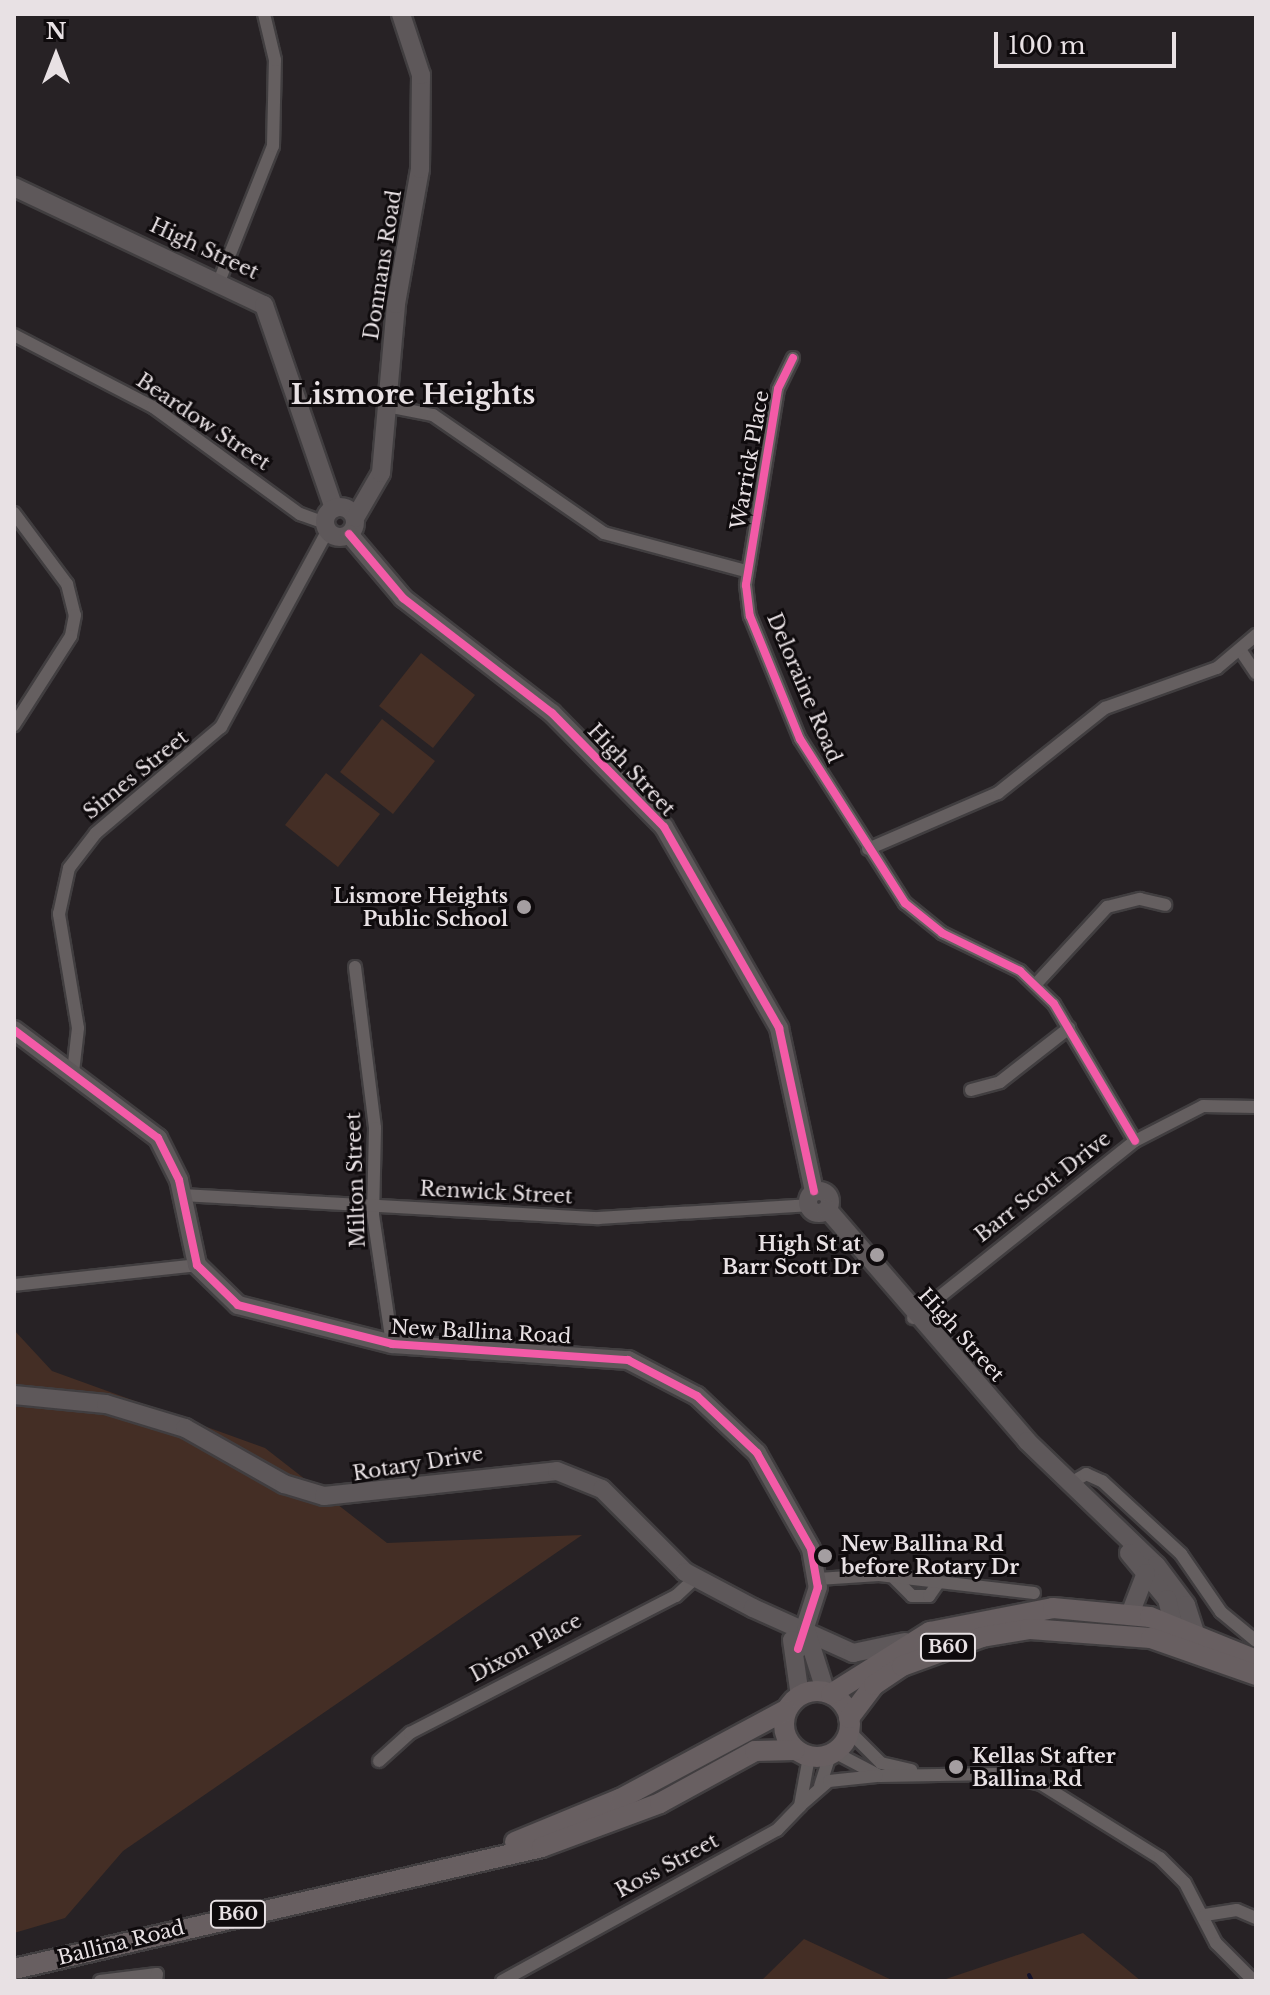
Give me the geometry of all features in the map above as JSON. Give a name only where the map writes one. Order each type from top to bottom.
[{"type":"main road","name":"B60","points":[[793,1703],[828,1694],[911,1640],[1013,1611],[1130,1614],[1172,1623],[1256,1660]]},
{"type":"main road","name":"B60","points":[[817,1753],[849,1724],[894,1670],[982,1637],[1084,1629],[1205,1654],[1256,1675]]},
{"type":"main road","points":[[828,1694],[849,1724]]},
{"type":"main road","points":[[793,1703],[784,1731],[817,1753]]},
{"type":"main road","name":"Ballina Road","points":[[462,1861],[620,1799],[793,1703]]},
{"type":"main road","name":"Ballina Road","points":[[14,1969],[608,1825],[751,1752],[817,1753]]},
{"type":"street","points":[[220,279],[273,146],[275,60],[264,14]]},
{"type":"street","name":"Donnans Road","points":[[352,526],[378,485],[423,106],[401,14]]},
{"type":"street","name":"High Street","points":[[14,187],[256,297],[269,315],[329,521]]},
{"type":"street","name":"Beardow Street","points":[[14,335],[153,407],[300,514],[329,521]]},
{"type":"street","name":"Warrick Place","points":[[746,571],[778,389],[793,358]]},
{"type":"street","points":[[387,406],[433,415],[604,533],[746,571]]},
{"type":"street","points":[[14,513],[67,584],[75,615],[71,636],[14,725]]},
{"type":"street","points":[[329,521],[352,526]]},
{"type":"street","points":[[329,521],[352,526]]},
{"type":"street","name":"Simes Street","points":[[73,1072],[78,1028],[59,914],[69,868],[90,839],[202,748],[230,715],[329,521]]},
{"type":"street","name":"High Street","points":[[352,526],[403,598],[552,713],[664,827],[779,1028],[811,1198],[828,1195],[827,1209],[913,1318],[1098,1513]]},
{"type":"street","name":"Deloraine Road","points":[[746,571],[750,616],[800,739],[868,849],[921,918],[1036,984],[1069,1028],[1135,1141]]},
{"type":"street","points":[[868,849],[998,793],[1105,708],[1217,668],[1241,651],[1256,635]]},
{"type":"street","points":[[1241,651],[1256,673]]},
{"type":"street","points":[[1036,984],[1107,907],[1140,899],[1165,905]]},
{"type":"street","name":"Milton Street","points":[[355,967],[375,1128],[373,1207],[392,1344]]},
{"type":"street","points":[[971,1090],[1000,1082],[1069,1028]]},
{"type":"street","name":"New Ballina Road","points":[[14,1030],[158,1138],[182,1195],[197,1265],[225,1296],[254,1313],[392,1344],[602,1355],[674,1380],[757,1453],[801,1525],[818,1579]]},
{"type":"street","name":"Barr Scott Drive","points":[[913,1318],[1135,1141],[1203,1106],[1256,1107]]},
{"type":"street","name":"Renwick Street","points":[[182,1195],[373,1207],[645,1218],[811,1198]]},
{"type":"street","points":[[14,1285],[197,1265]]},
{"type":"street","name":"Rotary Drive","points":[[14,1395],[106,1404],[185,1428],[284,1484],[324,1496],[557,1471],[602,1489],[695,1578],[753,1608],[861,1654],[911,1640]]},
{"type":"street","points":[[1069,1484],[1086,1474],[1102,1481],[1181,1554],[1221,1612],[1256,1641]]},
{"type":"street","points":[[1098,1513],[1167,1599],[1174,1634],[1205,1654]]},
{"type":"street","points":[[1098,1513],[1178,1591],[1195,1632]]},
{"type":"street","points":[[1130,1614],[1146,1573]]},
{"type":"street","points":[[793,1703],[798,1649],[806,1630],[818,1579],[893,1577],[1034,1593]]},
{"type":"street","name":"Dixon Place","points":[[379,1761],[410,1733],[676,1596],[695,1578]]},
{"type":"street","name":"Rotary Drive","points":[[753,1608],[798,1649]]},
{"type":"street","points":[[806,1630],[828,1694]]},
{"type":"street","points":[[849,1724],[881,1763],[946,1775]]},
{"type":"street","points":[[817,1753],[880,1776]]},
{"type":"street","points":[[817,1753],[819,1786],[880,1776],[997,1774],[1041,1784],[1160,1858],[1205,1915],[1216,1943],[1254,1981]]},
{"type":"street","points":[[800,1806],[817,1753]]},
{"type":"street","name":"Ross Street","points":[[502,1981],[775,1831],[819,1786]]},
{"type":"street","points":[[1205,1915],[1237,1910],[1256,1918]]},
{"type":"street","points":[[100,1981],[156,1977]]},
{"type":"shaded area","points":[[421,653],[475,695],[433,748],[379,706]]},
{"type":"shaded area","points":[[382,719],[435,761],[393,814],[340,772]]},
{"type":"shaded area","points":[[326,773],[380,814],[338,867],[285,825]]},
{"type":"shaded area","points":[[14,1330],[52,1371],[265,1448],[387,1543],[582,1535],[123,1851],[65,1918],[14,1933]]},
{"type":"shaded area","points":[[1083,1933],[1141,1981],[940,1981]]},
{"type":"shaded area","points":[[804,1939],[894,1981],[761,1981]]},
{"type":"waterway","points":[[1029,1975],[1032,1981]]},
{"type":"cycle path","points":[[793,358],[778,389],[746,585],[750,616],[800,739],[905,903],[942,933],[1020,971],[1054,1004],[1135,1141]]},
{"type":"cycle path","points":[[349,534],[403,598],[552,713],[664,827],[779,1028],[814,1191]]},
{"type":"cycle path","points":[[14,1030],[158,1138],[179,1180],[197,1265],[238,1305],[392,1344],[628,1360],[697,1396],[757,1453],[811,1549],[818,1587],[798,1649]]},
{"type":"place","name":"Lismore Heights Public School","points":[[524,907]]},
{"type":"place","name":"High St at Barr Scott Dr","points":[[877,1255]]},
{"type":"place","name":"New Ballina Rd before Rotary Dr","points":[[825,1556]]},
{"type":"place","name":"Kellas St after Ballina Rd","points":[[956,1767]]},
{"type":"district","name":"Lismore Heights","points":[[413,395]]}]
